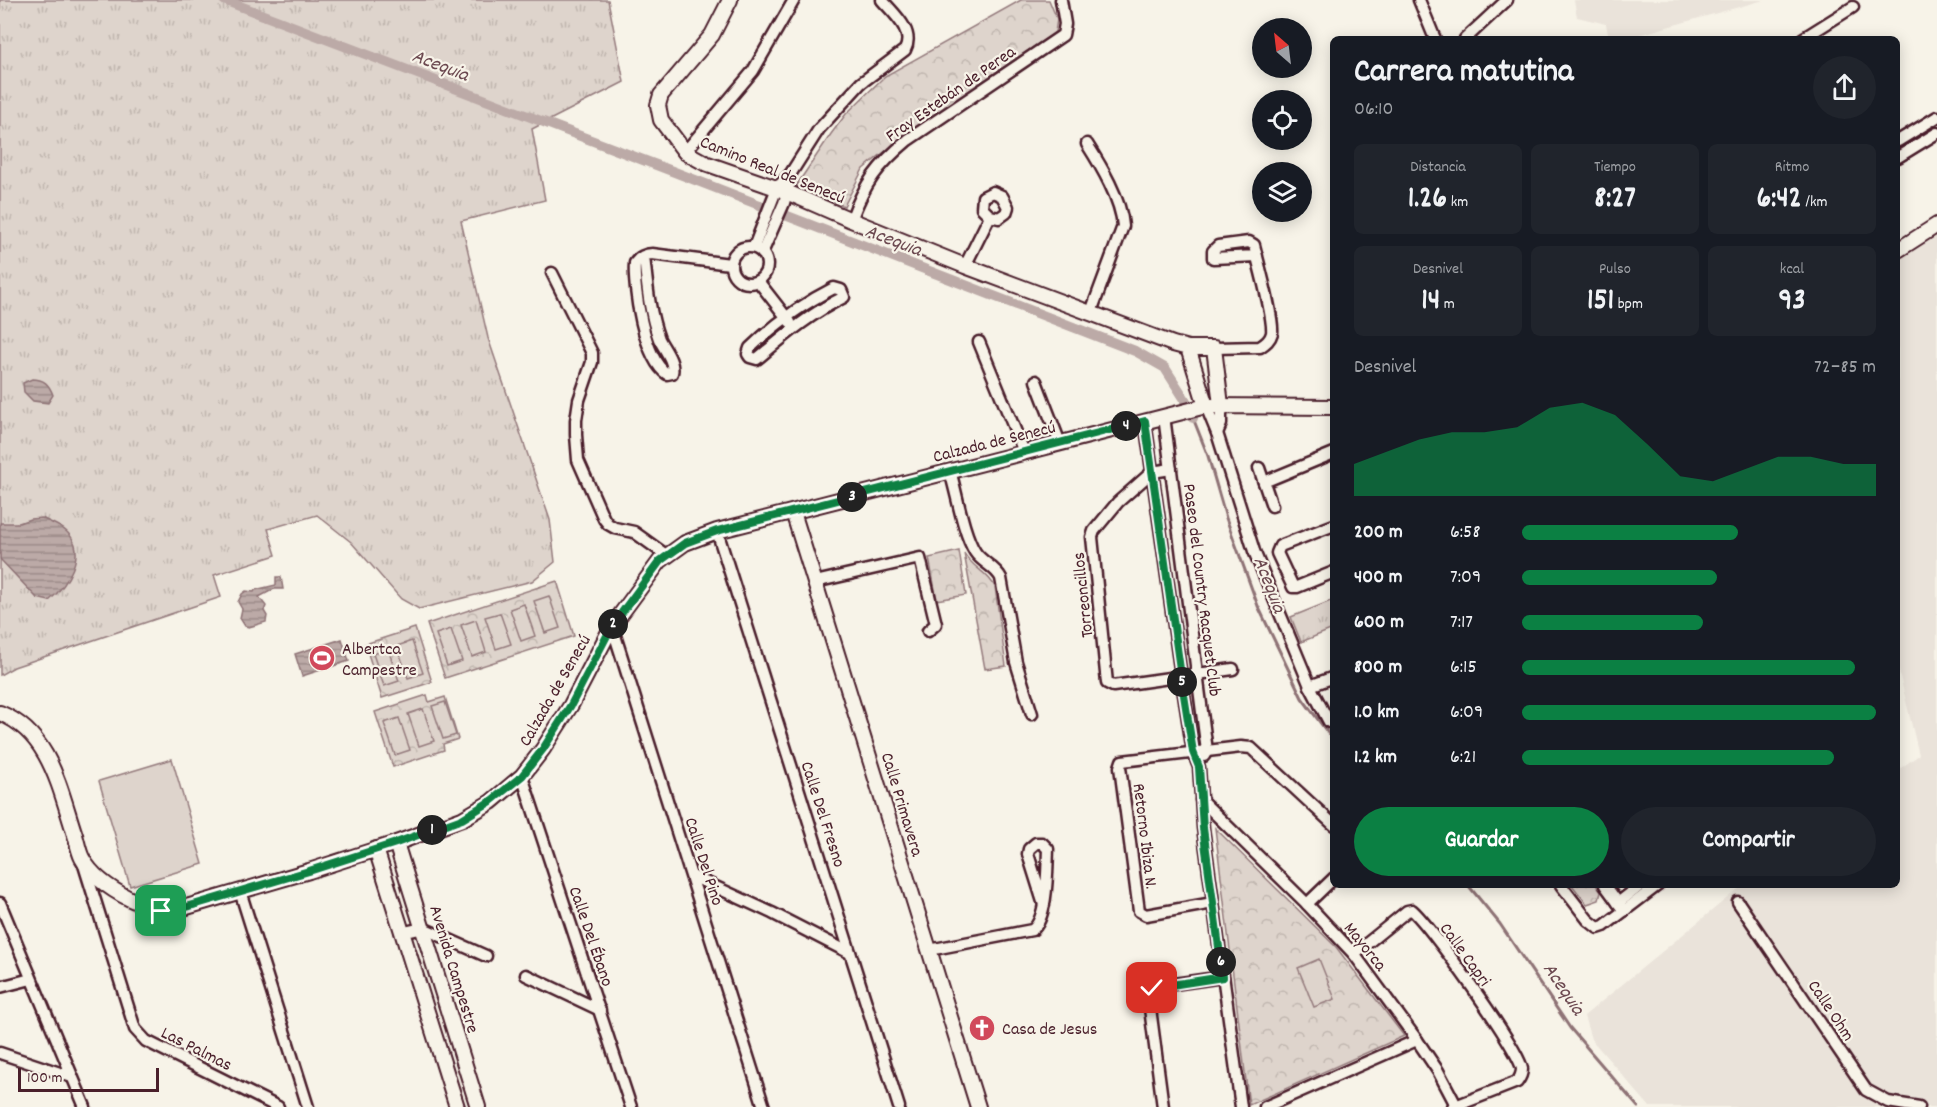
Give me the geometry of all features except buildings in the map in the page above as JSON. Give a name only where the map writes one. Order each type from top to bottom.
[{"type":"street","name":"Camino Real de Senecú","points":[[730,0],[712,35],[662,95],[658,105],[661,120],[685,152],[780,195],[1188,348]]},
{"type":"street","points":[[685,152],[753,71],[794,0]]},
{"type":"street","points":[[758,250],[765,218],[819,129],[861,83],[905,50],[909,44],[907,31],[882,0]]},
{"type":"street","name":"Fray Estebán de Perea","points":[[851,220],[866,184],[890,154],[1064,34],[1065,24],[1061,0]]},
{"type":"street","points":[[1419,0],[1434,36]]},
{"type":"street","points":[[1468,36],[1507,0]]},
{"type":"street","points":[[1807,36],[1853,7]]},
{"type":"street","points":[[1900,140],[1937,117]]},
{"type":"street","points":[[1900,156],[1937,133]]},
{"type":"street","points":[[1087,144],[1102,167],[1121,213],[1123,226],[1091,312]]},
{"type":"street","points":[[758,250],[776,223],[780,195]]},
{"type":"street","points":[[965,266],[990,216]]},
{"type":"street","points":[[1900,249],[1937,225]]},
{"type":"street","points":[[748,247],[758,250],[765,257],[767,267],[763,277],[750,284],[740,281],[733,274],[730,264],[734,254],[748,247]]},
{"type":"street","points":[[644,256],[651,315],[659,339],[673,366],[670,374],[663,371],[649,346],[640,317],[635,265],[637,260],[644,256],[652,254],[730,264]]},
{"type":"street","points":[[1257,256],[1272,329],[1271,337],[1260,347],[1188,348],[1263,572],[1310,686],[1329,722]]},
{"type":"street","points":[[552,273],[592,353],[592,362],[579,400],[576,420],[579,460],[583,473],[609,524],[615,528],[634,532],[666,555]]},
{"type":"street","points":[[758,281],[794,327]]},
{"type":"street","points":[[834,288],[841,290],[844,297],[794,327],[757,359],[750,357],[750,348],[786,316],[834,288]]},
{"type":"street","points":[[640,317],[651,315]]},
{"type":"street","points":[[980,342],[1024,452]]},
{"type":"street","points":[[1214,348],[1221,405],[1221,424],[1217,433]]},
{"type":"street","points":[[1036,381],[1060,443]]},
{"type":"street","name":"Calzada de Senecú","points":[[0,713],[14,718],[44,748],[54,770],[83,859],[100,879],[115,892],[161,911],[173,911],[396,843],[462,819],[491,801],[522,776],[543,749],[571,705],[612,626],[666,555],[685,543],[717,531],[1206,406],[1330,407]]},
{"type":"street","name":"Paseo del Country Racquet Club","points":[[1164,416],[1207,751]]},
{"type":"street","name":"Paseo del Country Racquet Club","points":[[1145,421],[1181,676],[1193,752],[1199,767],[1213,903],[1241,1107]]},
{"type":"street","points":[[1264,482],[1330,455]]},
{"type":"street","points":[[1259,468],[1272,507]]},
{"type":"street","points":[[1152,472],[1171,469]]},
{"type":"street","points":[[950,471],[969,542],[977,555],[993,567],[1001,578],[1016,662],[1032,714]]},
{"type":"street","name":"Torreoncillos","points":[[1152,472],[1118,502],[1096,526],[1092,537],[1107,683],[1113,686],[1181,676]]},
{"type":"street","name":"Calle Primavera","points":[[793,512],[978,1107]]},
{"type":"street","points":[[1330,527],[1280,546],[1276,553],[1293,586],[1297,587],[1330,574]]},
{"type":"street","name":"Calle Del Fresno","points":[[717,531],[899,1107]]},
{"type":"street","points":[[815,582],[920,558],[936,624],[928,631]]},
{"type":"street","points":[[1263,572],[1281,564]]},
{"type":"street","name":"Calle Del Pino","points":[[612,626],[764,1107]]},
{"type":"street","points":[[1181,676],[1233,669]]},
{"type":"street","points":[[1310,686],[1330,678]]},
{"type":"street","points":[[1193,752],[1251,748],[1330,821]]},
{"type":"street","points":[[1199,767],[1207,751]]},
{"type":"street","name":"Retorno Ibiza N.","points":[[1193,752],[1124,759],[1120,763],[1137,900],[1139,911],[1146,915],[1213,903]]},
{"type":"street","name":"Calle Del Ébano","points":[[522,776],[631,1107]]},
{"type":"street","name":"Mayorca","points":[[1201,800],[1307,904],[1354,954],[1438,1071],[1455,1107]]},
{"type":"street","name":"Avenida Campestre","points":[[396,843],[478,1107]]},
{"type":"street","points":[[929,950],[1032,930],[1039,924],[1044,905],[1048,849],[1042,843],[1036,843],[1029,849],[1028,854],[1044,905]]},
{"type":"street","points":[[376,849],[457,1107]]},
{"type":"street","name":"Las Palmas","points":[[83,859],[135,1029],[146,1041],[278,1107]]},
{"type":"street","points":[[692,876],[850,953]]},
{"type":"street","points":[[1307,904],[1330,882]]},
{"type":"street","points":[[1563,888],[1588,920],[1598,928],[1604,926],[1638,888]]},
{"type":"street","points":[[1607,888],[1621,907]]},
{"type":"street","points":[[1621,907],[1654,888]]},
{"type":"street","points":[[240,891],[308,1107]]},
{"type":"street","name":"Calle Ohm","points":[[1738,902],[1866,1090],[1888,1102],[1919,1107]]},
{"type":"street","points":[[0,903],[85,1107]]},
{"type":"street","name":"Calle Capri","points":[[1354,954],[1407,911],[1414,912],[1453,962],[1500,1029],[1522,1069],[1517,1082],[1455,1107]]},
{"type":"street","points":[[401,933],[423,928],[486,956]]},
{"type":"street","points":[[414,971],[435,966]]},
{"type":"street","points":[[526,975],[600,1010]]},
{"type":"street","points":[[1163,1107],[1149,990],[1153,987],[1223,977]]},
{"type":"street","points":[[0,987],[32,979]]},
{"type":"street","points":[[1264,1107],[1417,1040]]},
{"type":"street","points":[[0,1053],[72,1077]]},
{"type":"shaded area","points":[[1574,0],[1764,0],[1635,36],[1608,36],[1606,24],[1577,17]]},
{"type":"shaded area","points":[[1937,235],[1937,1107],[1650,1107],[1591,1039],[1584,1016],[1739,888],[1900,888],[1900,769],[1919,755],[1900,676],[1900,258]]},
{"type":"shaded area","points":[[32,379],[43,381],[50,388],[53,395],[48,403],[33,401],[24,392],[23,383]]},
{"type":"shaded area","points":[[42,518],[67,532],[76,550],[73,569],[56,595],[49,601],[37,598],[0,559],[0,523],[19,523]]},
{"type":"shaded area","points":[[276,577],[281,577],[283,589],[274,589],[259,597],[266,606],[264,611],[267,616],[266,622],[245,626],[240,618],[242,609],[238,602],[242,594],[246,591],[254,592],[276,585]]},
{"type":"shaded area","name":"Albertca Campestre","points":[[342,639],[349,661],[302,676],[295,654]]},
{"type":"green space","points":[[0,0],[608,0],[624,82],[532,129],[545,200],[461,221],[488,338],[550,520],[555,562],[532,581],[419,609],[401,599],[351,542],[317,515],[268,529],[276,555],[214,575],[221,597],[14,667],[0,675]]},
{"type":"green space","points":[[1021,0],[1049,0],[1057,19],[1055,32],[913,129],[863,169],[844,206],[796,186],[846,114],[885,76]]},
{"type":"green space","points":[[959,551],[966,595],[937,600],[929,558]]},
{"type":"green space","points":[[964,553],[995,587],[1006,666],[985,669]]},
{"type":"green space","points":[[557,581],[574,636],[445,678],[427,624]]},
{"type":"green space","points":[[549,596],[560,628],[545,633],[534,601]]},
{"type":"green space","points":[[1330,601],[1330,630],[1301,642],[1291,617]]},
{"type":"green space","points":[[524,604],[535,636],[521,641],[510,609]]},
{"type":"green space","points":[[500,613],[511,644],[496,649],[485,617]]},
{"type":"green space","points":[[476,620],[486,652],[472,657],[461,625]]},
{"type":"green space","points":[[415,628],[432,682],[382,698],[365,644]]},
{"type":"green space","points":[[451,629],[462,661],[447,666],[436,634]]},
{"type":"green space","points":[[412,641],[423,673],[408,678],[397,646]]},
{"type":"green space","points":[[388,649],[399,681],[384,686],[373,654]]},
{"type":"green space","points":[[427,695],[429,702],[445,697],[458,739],[443,744],[444,750],[393,767],[375,712]]},
{"type":"green space","points":[[445,702],[456,735],[443,739],[432,706]]},
{"type":"green space","points":[[423,709],[434,741],[419,746],[408,714]]},
{"type":"green space","points":[[399,718],[410,750],[395,755],[384,723]]},
{"type":"green space","points":[[172,759],[203,864],[130,886],[99,781]]},
{"type":"green space","points":[[1215,828],[1336,947],[1404,1036],[1249,1105]]},
{"type":"green space","points":[[1574,888],[1598,888],[1601,892],[1599,900],[1587,904]]},
{"type":"green space","points":[[1319,959],[1335,999],[1314,1007],[1298,968]]},
{"type":"waterway","name":"Acequia","points":[[224,0],[1135,351],[1165,368],[1186,401],[1193,418]]},
{"type":"waterway","name":"Acequia","points":[[1193,418],[1258,606],[1302,698],[1330,736]]},
{"type":"waterway","name":"Acequia","points":[[1470,888],[1500,924],[1570,1028],[1638,1107]]},
{"type":"place","name":"Albertca Campestre","points":[[322,658]]},
{"type":"place","name":"Casa de Jesus","points":[[982,1028]]},
{"type":"route","points":[[161,911],[173,911],[376,849],[462,819],[491,801],[522,776],[543,749],[571,705],[612,626],[660,561],[685,543],[717,531],[1145,421],[1181,676],[1193,752],[1199,767],[1203,828],[1223,977],[1152,988]]}]
